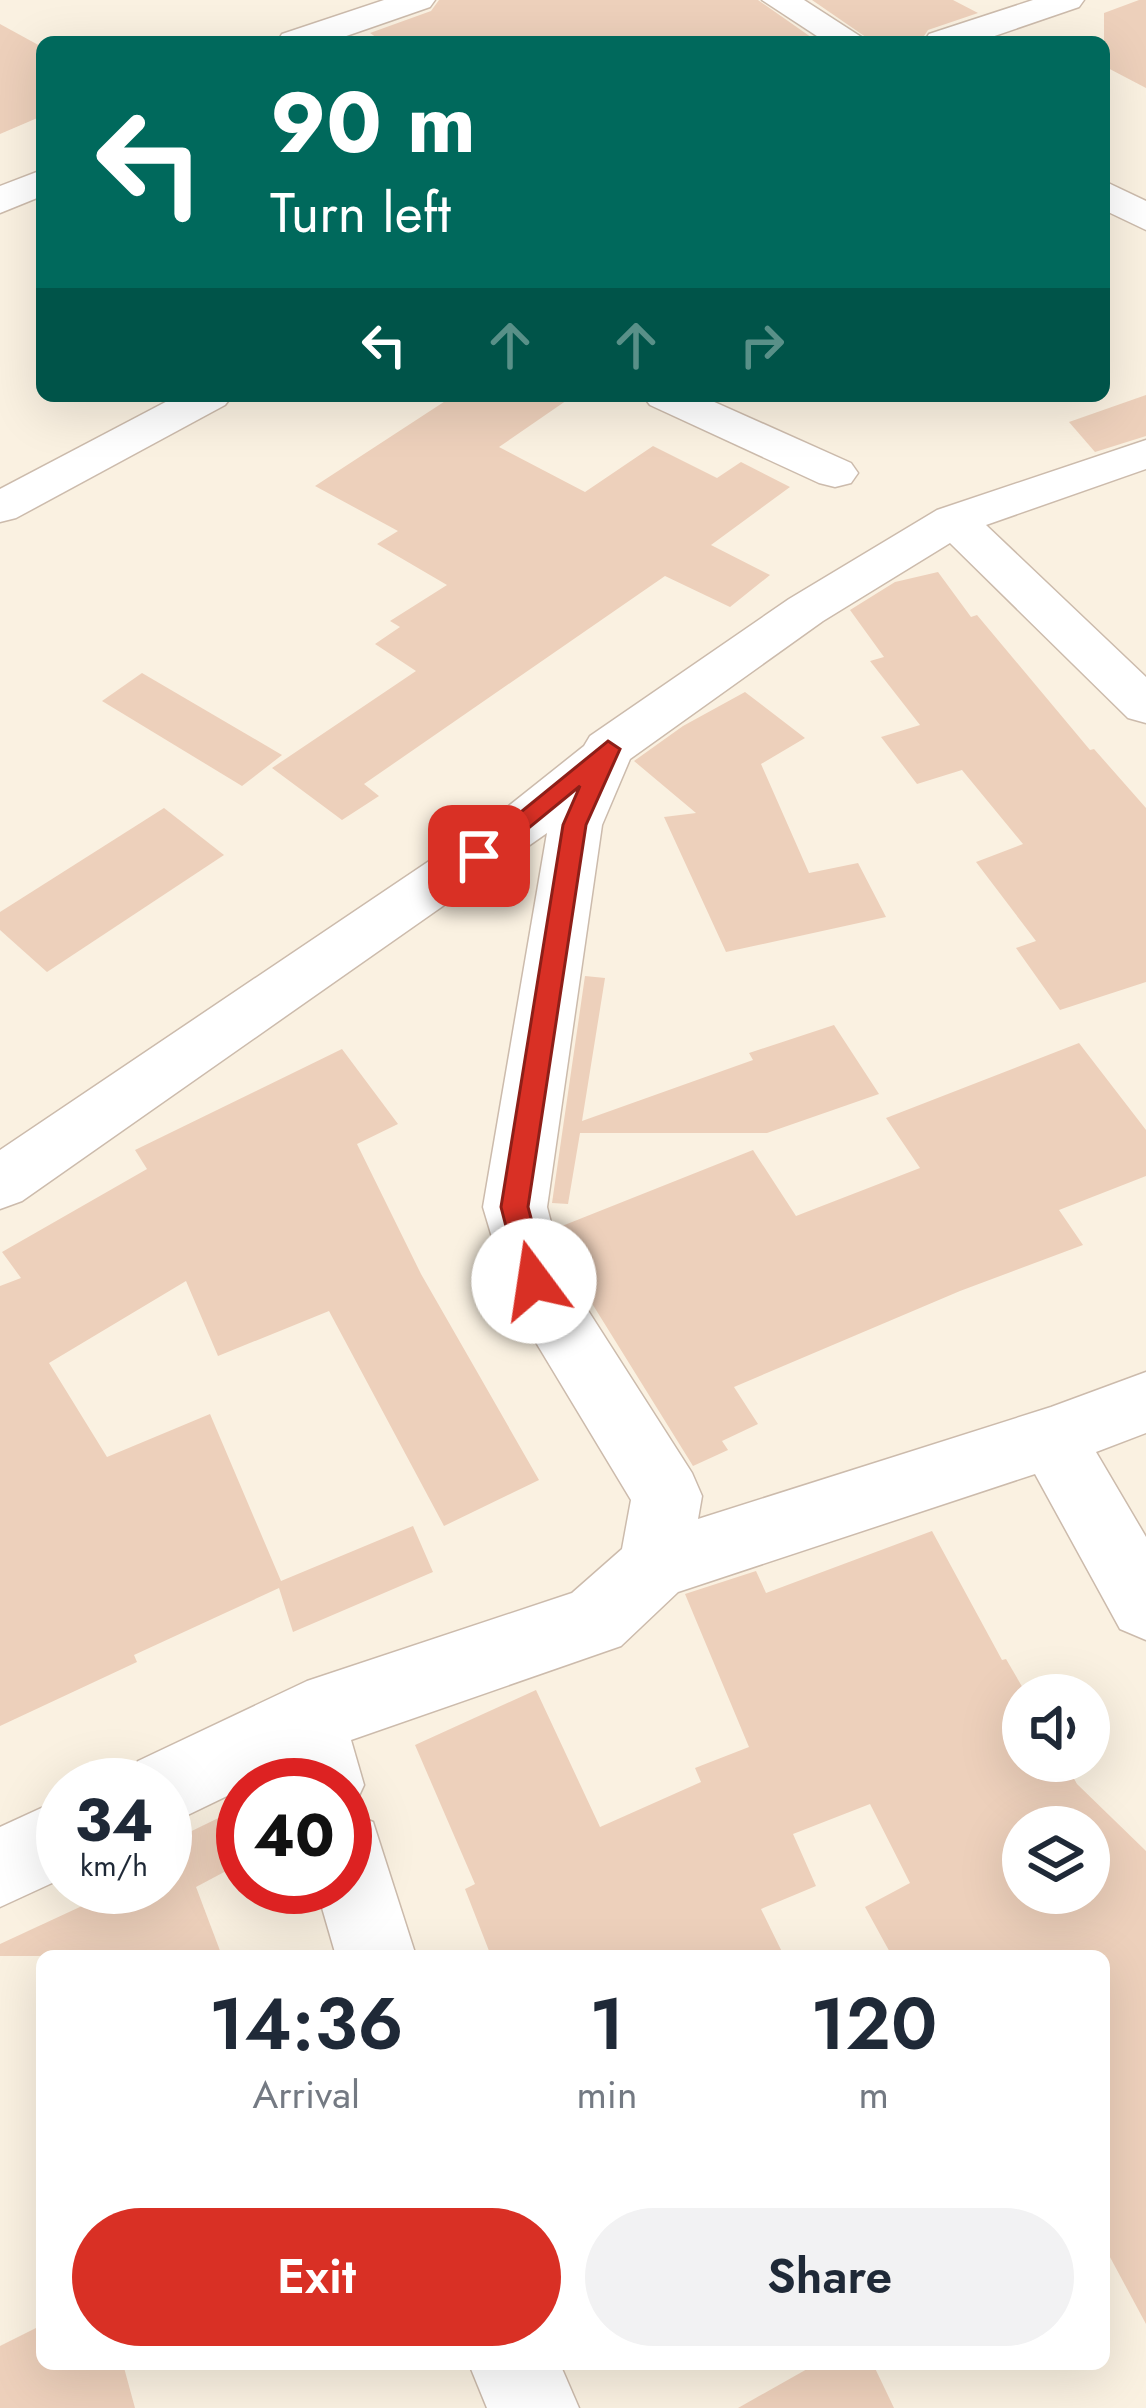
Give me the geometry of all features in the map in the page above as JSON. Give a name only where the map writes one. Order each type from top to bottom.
[{"type":"street","points":[[313,36],[418,0]]},
{"type":"street","points":[[779,0],[841,36]]},
{"type":"street","points":[[961,36],[1067,0]]},
{"type":"street","points":[[0,201],[36,185]]},
{"type":"street","points":[[1110,197],[1146,218]]},
{"type":"street","points":[[0,508],[199,402]]},
{"type":"street","points":[[678,402],[835,473]]},
{"type":"street","points":[[0,1183],[515,830],[608,749],[806,610],[954,520],[1146,454]]},
{"type":"street","points":[[954,520],[1146,706]]},
{"type":"street","points":[[608,749],[575,825],[515,1207],[534,1281],[667,1496],[655,1566]]},
{"type":"street","points":[[192,1782],[316,1752],[595,1621],[655,1566],[1051,1438],[1146,1402]]},
{"type":"street","points":[[1051,1438],[1146,1605]]},
{"type":"street","points":[[0,1868],[36,1851]]},
{"type":"street","points":[[364,1914],[374,1950]]},
{"type":"street","points":[[517,2370],[533,2408]]},
{"type":"building","points":[[439,0],[758,0],[809,36],[370,33],[431,11]]},
{"type":"building","points":[[812,0],[953,0],[978,13],[928,30],[924,36],[864,36]]},
{"type":"building","points":[[1146,0],[1146,88],[1110,69],[1104,13]]},
{"type":"building","points":[[0,24],[36,44],[36,119],[0,134]]},
{"type":"building","points":[[1146,395],[1146,436],[1095,452],[1069,422]]},
{"type":"building","points":[[444,402],[564,402],[499,447],[585,492],[653,446],[717,478],[741,462],[790,487],[711,545],[770,575],[730,607],[665,576],[364,784],[379,796],[342,820],[272,768],[416,671],[375,644],[400,627],[390,621],[447,585],[377,544],[398,531],[315,486]]},
{"type":"building","points":[[938,572],[971,617],[977,615],[1090,750],[1146,808],[1146,982],[1060,1010],[1016,948],[1036,941],[976,862],[1023,844],[962,770],[917,784],[881,737],[920,725],[870,661],[884,657],[850,610],[895,582]]},
{"type":"building","points":[[142,673],[282,755],[242,786],[102,701]]},
{"type":"building","points":[[745,692],[805,738],[761,764],[809,873],[858,863],[886,917],[726,952],[664,817],[696,813],[634,761],[683,726]]},
{"type":"building","points":[[164,808],[224,855],[47,972],[0,930],[0,912]]},
{"type":"building","points":[[585,976],[605,978],[582,1121],[753,1060],[749,1053],[834,1025],[879,1094],[767,1133],[580,1133],[568,1204],[552,1203]]},
{"type":"building","points":[[1079,1043],[1146,1130],[1146,1176],[1059,1210],[1083,1245],[960,1291],[734,1387],[758,1424],[722,1441],[728,1450],[693,1466],[565,1260],[557,1228],[753,1150],[796,1216],[920,1168],[886,1118]]},
{"type":"building","points":[[342,1049],[398,1124],[357,1144],[421,1274],[539,1480],[444,1526],[329,1311],[218,1356],[186,1281],[49,1363],[107,1457],[210,1414],[281,1581],[413,1526],[433,1572],[293,1632],[279,1588],[134,1655],[137,1662],[0,1726],[0,1286],[21,1278],[2,1252],[147,1169],[135,1150]]},
{"type":"building","points":[[932,1531],[1002,1660],[1006,1659],[1015,1674],[1002,1674],[1002,1782],[1076,1782],[1100,1806],[1002,1806],[1002,1914],[1110,1914],[1110,1816],[1146,1851],[1146,2324],[1110,2257],[1110,1950],[889,1950],[865,1907],[910,1883],[870,1804],[793,1834],[816,1886],[761,1909],[781,1950],[489,1950],[465,1889],[475,1884],[415,1745],[536,1690],[600,1827],[701,1782],[695,1768],[749,1747],[685,1594],[756,1571],[766,1593]]},
{"type":"building","points":[[216,1819],[216,1876],[196,1887],[220,1950],[36,1950],[36,1956],[0,1956],[0,1944],[65,1914],[192,1914],[192,1831]]},
{"type":"building","points":[[36,2328],[36,2370],[125,2370],[135,2408],[0,2408],[0,2346]]},
{"type":"building","points":[[805,2370],[876,2370],[894,2408],[738,2408]]},
{"type":"route","points":[[479,856],[608,749],[575,825],[515,1207],[534,1281]]}]
